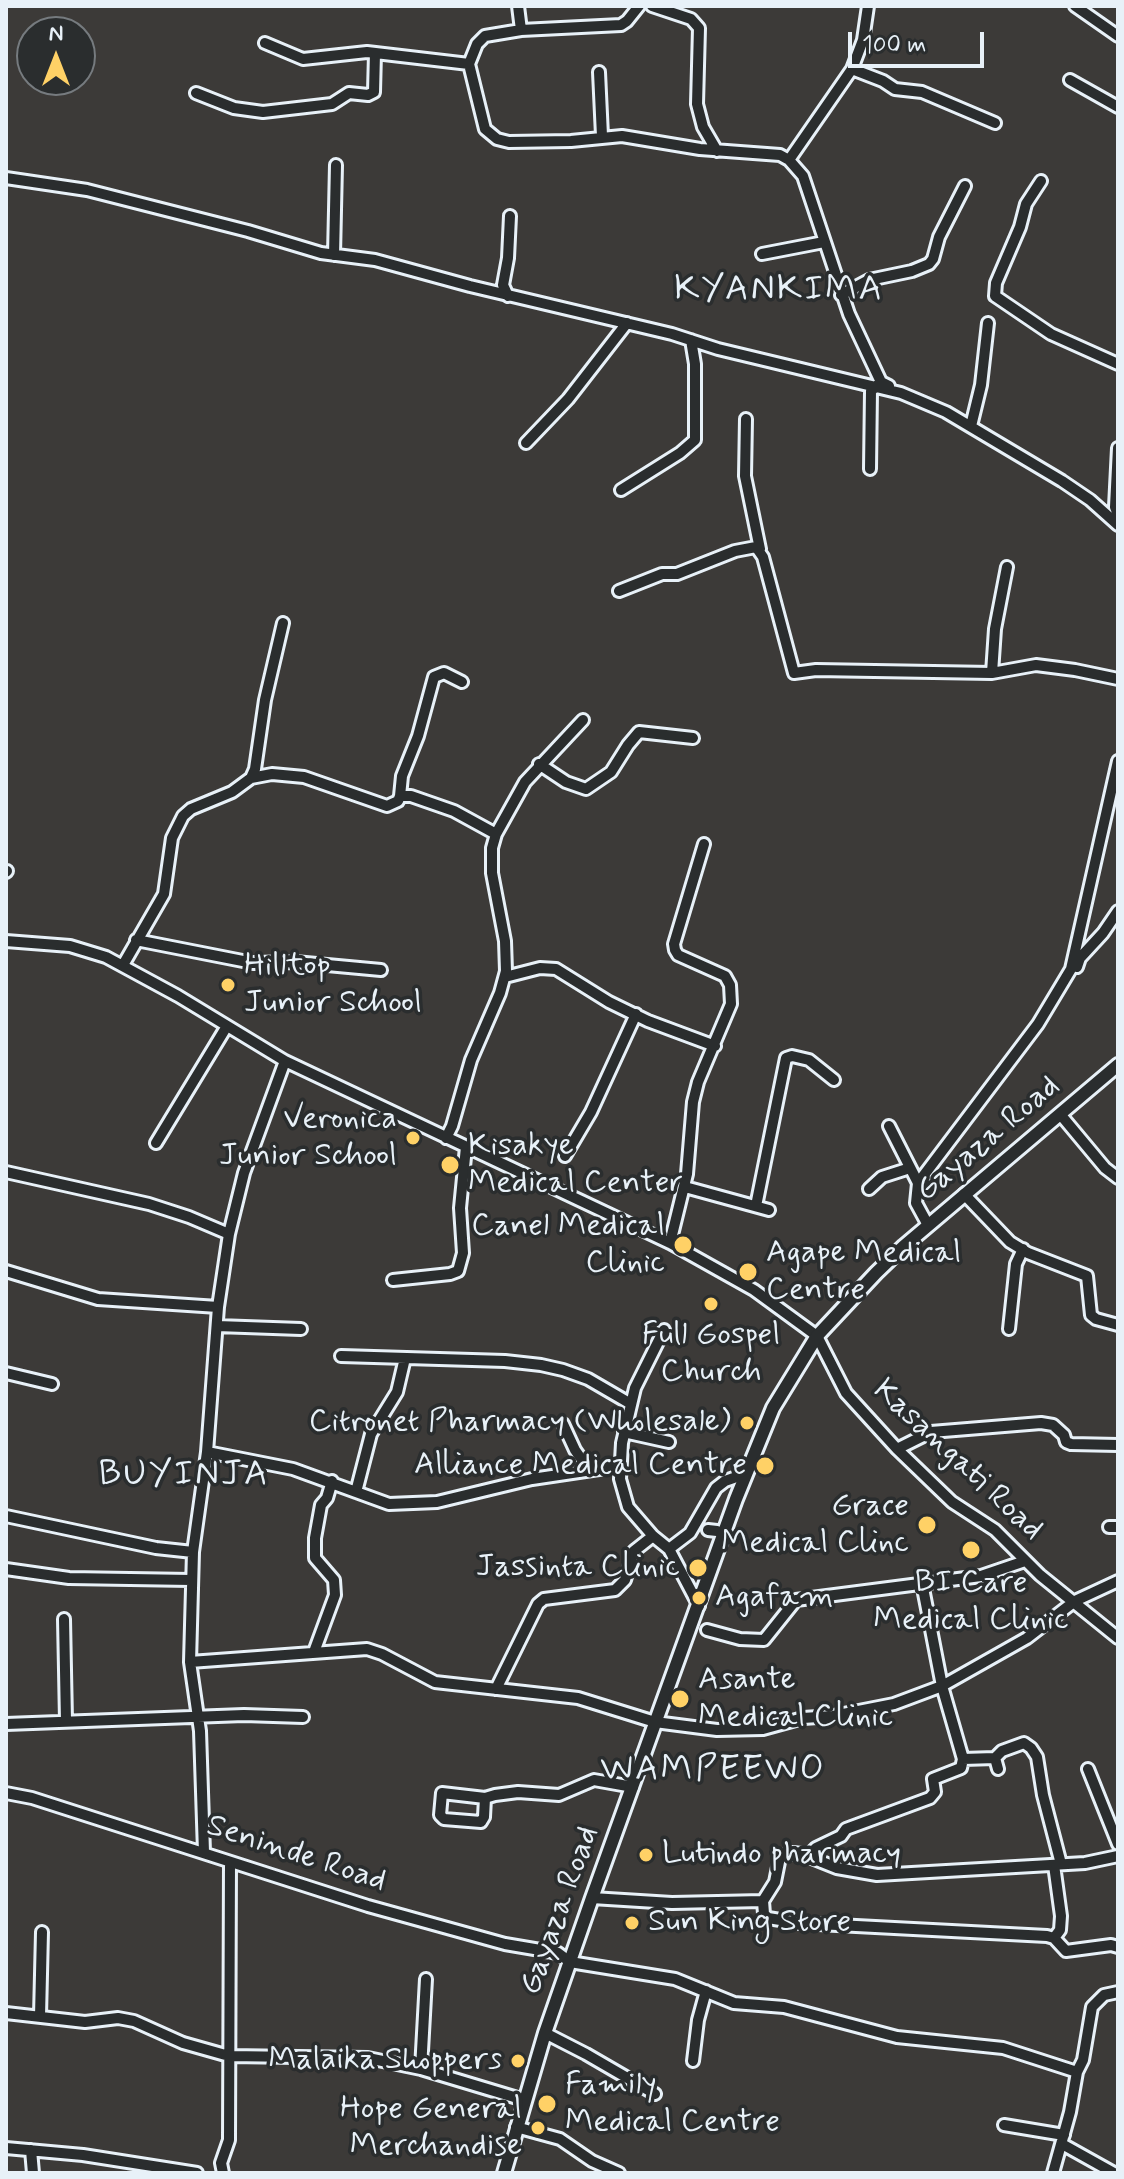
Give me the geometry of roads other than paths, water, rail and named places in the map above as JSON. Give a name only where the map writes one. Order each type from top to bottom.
[{"type":"main road","name":"Gayaza Road","points":[[505,2172],[545,2033],[592,1898],[745,1474],[773,1408],[817,1336],[876,1273],[964,1194],[1116,1071]]},
{"type":"street","points":[[518,6],[521,30]]},
{"type":"street","points":[[639,6],[621,25],[521,30],[485,36],[477,44],[469,64],[485,129],[497,139],[509,142],[622,136],[717,151],[780,155],[789,160],[803,176],[841,295],[879,384]]},
{"type":"street","points":[[652,6],[691,19],[699,28],[697,104],[703,127],[717,151]]},
{"type":"street","points":[[789,160],[852,69],[866,27],[868,6]]},
{"type":"street","points":[[1075,6],[1118,36]]},
{"type":"street","points":[[265,43],[303,59],[375,53],[469,64]]},
{"type":"street","points":[[196,93],[234,108],[263,112],[332,104],[349,93],[368,95],[374,92],[375,53]]},
{"type":"street","points":[[852,69],[895,89],[926,94],[995,123]]},
{"type":"street","points":[[599,72],[602,136]]},
{"type":"street","points":[[1070,80],[1118,107]]},
{"type":"street","points":[[334,255],[336,165]]},
{"type":"street","points":[[6,178],[87,190],[334,255],[375,260],[730,352],[879,384],[971,426],[1077,491],[1118,525]]},
{"type":"street","points":[[1041,181],[1026,204],[1020,227],[996,283],[995,296],[1051,334],[1118,364]]},
{"type":"street","points":[[841,295],[869,280],[898,275],[929,264],[965,186]]},
{"type":"street","points":[[508,296],[503,285],[510,216]]},
{"type":"street","points":[[762,254],[824,242]]},
{"type":"street","points":[[526,443],[568,399],[627,323]]},
{"type":"street","points":[[971,426],[981,385],[988,323]]},
{"type":"street","points":[[621,490],[695,440],[695,364],[691,340]]},
{"type":"street","points":[[870,469],[871,391],[879,384]]},
{"type":"street","points":[[746,419],[745,476],[760,549],[794,673],[816,670],[992,673],[1036,665],[1118,679]]},
{"type":"street","points":[[1118,448],[1115,507],[1118,515]]},
{"type":"street","points":[[619,591],[662,574],[677,574],[748,547],[760,549]]},
{"type":"street","points":[[992,673],[995,629],[1007,567]]},
{"type":"street","points":[[253,773],[265,700],[283,623]]},
{"type":"street","points":[[253,773],[304,777],[387,806],[398,801],[400,796],[402,776],[418,736],[434,677],[444,673],[462,682]]},
{"type":"street","points":[[446,1138],[471,1060],[505,977],[506,949],[492,873],[492,848],[496,834],[525,782],[583,720]]},
{"type":"street","points":[[539,764],[566,782],[586,789],[611,772],[639,732],[693,738]]},
{"type":"street","points":[[1064,984],[1078,947],[1118,761]]},
{"type":"street","points":[[123,965],[164,894],[172,838],[183,816],[191,809],[232,792],[253,773],[288,767]]},
{"type":"street","points":[[400,796],[417,797],[454,811],[496,834]]},
{"type":"street","points":[[670,1243],[685,1187],[692,1142],[693,1102],[698,1082],[731,1004],[730,985],[725,976],[678,955],[674,944],[704,844]]},
{"type":"street","points":[[928,1225],[916,1203],[918,1183],[973,1107],[1011,1062],[1064,984],[1075,973],[1080,958],[1118,911]]},
{"type":"street","points":[[136,940],[253,963],[295,962],[381,970]]},
{"type":"street","points":[[6,941],[79,948],[123,965],[285,1061],[670,1243],[754,1290],[817,1336]]},
{"type":"street","points":[[505,977],[540,968],[556,969],[609,1002],[648,1021],[715,1046]]},
{"type":"street","points":[[565,1156],[591,1112],[636,1014]]},
{"type":"street","points":[[156,1143],[227,1026]]},
{"type":"street","points":[[756,1206],[786,1058],[792,1056],[809,1060],[834,1080]]},
{"type":"street","points":[[204,1852],[198,1717],[190,1662],[191,1580],[207,1452],[218,1307],[229,1234],[244,1173],[285,1061]]},
{"type":"street","points":[[1060,1114],[1105,1168],[1118,1178]]},
{"type":"street","points":[[889,1126],[918,1183]]},
{"type":"street","points":[[393,1280],[458,1271],[463,1253],[460,1208],[466,1147]]},
{"type":"street","points":[[869,1189],[882,1177],[910,1168]]},
{"type":"street","points":[[6,1172],[149,1204],[229,1234]]},
{"type":"street","points":[[685,1187],[769,1210]]},
{"type":"street","points":[[964,1194],[1010,1242],[1087,1276],[1091,1315],[1118,1325]]},
{"type":"street","points":[[1009,1329],[1016,1264],[1023,1249]]},
{"type":"street","points":[[6,1271],[98,1299],[218,1307]]},
{"type":"street","points":[[217,1326],[301,1329]]},
{"type":"street","points":[[664,1330],[635,1388],[619,1466],[628,1507],[669,1549],[699,1606]]},
{"type":"street","name":"Kasangati Road","points":[[817,1336],[846,1393],[897,1449],[952,1502],[995,1530],[1025,1561],[1118,1638]]},
{"type":"street","points":[[341,1356],[541,1365],[588,1379],[631,1404]]},
{"type":"street","points":[[356,1492],[371,1434],[397,1392],[405,1358]]},
{"type":"street","points":[[6,1373],[52,1384]]},
{"type":"street","points":[[897,1449],[931,1432],[1027,1423],[1053,1425],[1071,1444],[1118,1445]]},
{"type":"street","points":[[563,1424],[589,1470]]},
{"type":"street","points":[[624,1432],[669,1442]]},
{"type":"street","points":[[207,1452],[293,1469],[389,1504],[437,1502],[532,1479],[619,1466]]},
{"type":"street","points":[[669,1549],[690,1533],[716,1488],[745,1474]]},
{"type":"street","points":[[314,1652],[335,1595],[334,1580],[315,1558],[321,1505],[327,1498],[332,1481]]},
{"type":"street","points":[[6,1516],[156,1548],[193,1552]]},
{"type":"street","points":[[496,1689],[538,1604],[544,1599],[615,1590],[625,1580],[634,1551],[653,1536]]},
{"type":"street","points":[[707,1630],[740,1639],[764,1640],[796,1600],[981,1576],[1025,1561]]},
{"type":"street","points":[[6,1569],[69,1578],[191,1580]]},
{"type":"street","points":[[190,1662],[367,1649],[435,1682],[578,1698],[655,1722],[717,1730],[763,1729],[803,1718],[833,1716],[894,1704],[942,1686],[1027,1638],[1075,1601],[1118,1581]]},
{"type":"street","points":[[808,1856],[816,1848],[841,1836],[846,1829],[930,1798],[935,1792],[933,1779],[958,1771],[963,1759],[942,1686],[922,1583]]},
{"type":"street","points":[[64,1619],[66,1721]]},
{"type":"street","points":[[6,1724],[198,1717],[303,1717]]},
{"type":"street","points":[[963,1759],[996,1763],[1002,1751],[1024,1743],[1037,1757],[1058,1865],[1061,1916],[1060,1930],[1054,1938]]},
{"type":"street","points":[[1088,1769],[1118,1844]]},
{"type":"street","points":[[485,1798],[481,1822],[444,1819],[440,1815],[442,1793],[485,1798],[518,1792],[559,1795],[594,1780],[633,1787]]},
{"type":"street","name":"Seninde Road","points":[[6,1793],[32,1798],[368,1906],[505,1944],[558,1953],[570,1962],[675,1979],[734,2003],[784,2007],[897,2037],[1003,2048],[1077,2072]]},
{"type":"street","points":[[1118,1856],[1058,1865],[877,1875],[837,1868],[793,1853],[780,1857],[775,1882],[763,1901],[764,1914],[768,1918],[799,1923],[900,1926],[1054,1938],[1066,1951],[1111,1945],[1118,1947]]},
{"type":"street","points":[[223,2173],[221,2163],[229,2140],[230,1862]]},
{"type":"street","points":[[592,1898],[672,1903],[763,1901]]},
{"type":"street","points":[[40,2016],[42,1932]]},
{"type":"street","points":[[421,2069],[426,1979]]},
{"type":"street","points":[[693,2061],[698,2020],[706,1991]]},
{"type":"street","points":[[1053,2173],[1077,2072],[1083,2060],[1092,2007],[1104,1995],[1118,1992]]},
{"type":"street","points":[[6,2013],[85,2022],[118,2018],[134,2021],[183,2043],[229,2056],[348,2056],[421,2069],[524,2100]]},
{"type":"street","points":[[545,2033],[655,2094]]},
{"type":"street","points":[[1004,2125],[1063,2140],[1114,2173]]},
{"type":"street","points":[[516,2127],[560,2139],[592,2161],[619,2173]]},
{"type":"street","points":[[6,2148],[83,2155],[197,2173]]},
{"type":"street","points":[[31,2150],[33,2173]]},
{"type":"place","name":"Hilltop Junior School","points":[[228,985]]},
{"type":"place","name":"Veronica Junior School","points":[[413,1138]]},
{"type":"place","name":"Kisakye Medical Center","points":[[450,1165]]},
{"type":"place","name":"Canel Medical Clinic","points":[[683,1245]]},
{"type":"place","name":"Agape Medical Centre","points":[[748,1272]]},
{"type":"place","name":"Full Gospel Church","points":[[711,1304]]},
{"type":"place","name":"Citronet Pharmacy (Wholesale)","points":[[747,1423]]},
{"type":"place","name":"Alliance Medical Centre","points":[[765,1466]]},
{"type":"place","name":"Grace Medical Clinc","points":[[927,1525]]},
{"type":"place","name":"BI Care Medical Clinic","points":[[971,1550]]},
{"type":"place","name":"Jassinta Clinic","points":[[698,1568]]},
{"type":"place","name":"Agafam","points":[[699,1598]]},
{"type":"place","name":"Asante Medical Clinic","points":[[680,1699]]},
{"type":"place","name":"Lutindo pharmacy","points":[[646,1855]]},
{"type":"place","name":"Sun King Store","points":[[632,1923]]},
{"type":"place","name":"Malaika Shoppers","points":[[518,2061]]},
{"type":"place","name":"Family Medical Centre","points":[[547,2104]]},
{"type":"place","name":"Hope General Merchandise","points":[[538,2128]]},
{"type":"district","name":"KYANKIMA","points":[[779,291]]},
{"type":"district","name":"BUYINJA","points":[[184,1476]]},
{"type":"district","name":"WAMPEEWO","points":[[713,1771]]}]
